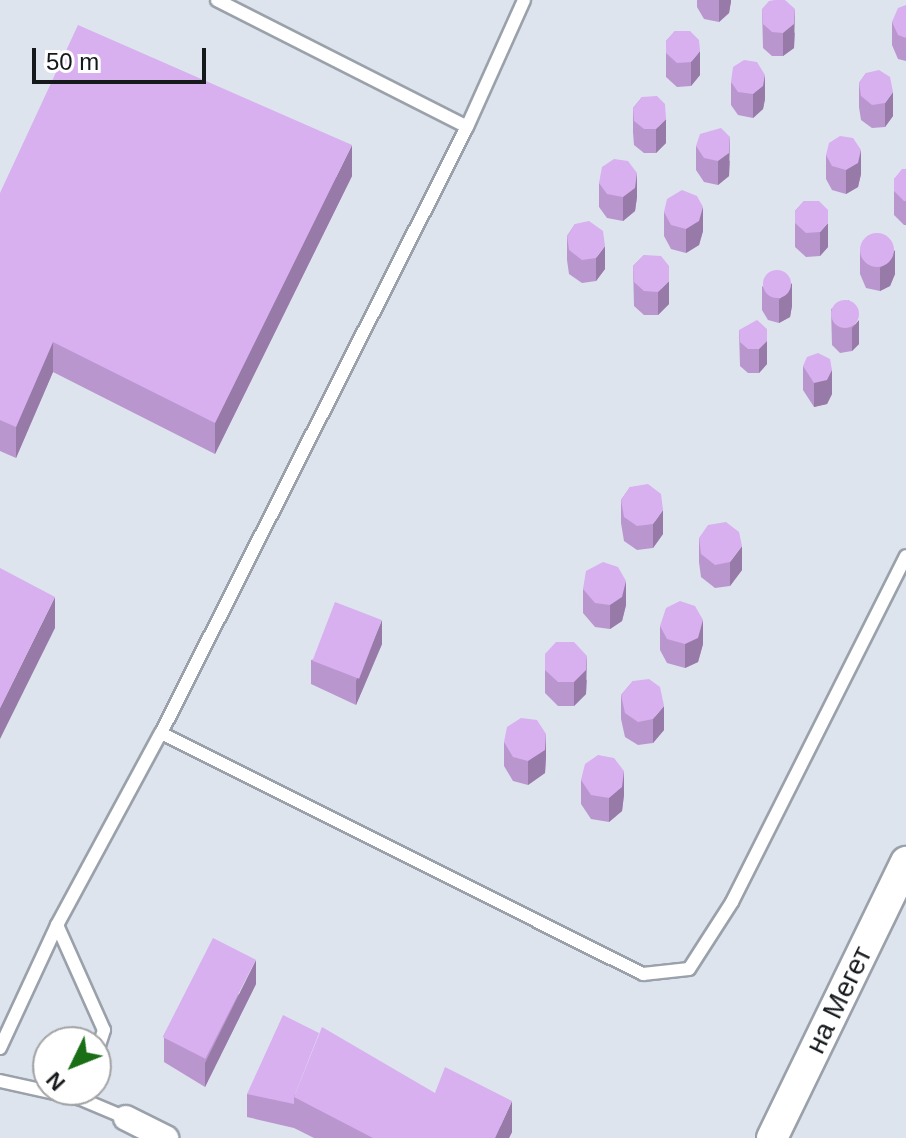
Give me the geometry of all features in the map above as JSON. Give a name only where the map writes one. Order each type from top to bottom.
[{"type":"street","name":"на Мегет","points":[[772,1138],[906,862]]},
{"type":"street","points":[[126,1118],[166,1138]]},
{"type":"lane","points":[[217,0],[467,127]]},
{"type":"lane","points":[[0,1048],[57,925],[161,733],[467,127],[524,0]]},
{"type":"lane","points":[[161,733],[643,974],[689,969],[732,902],[906,556]]},
{"type":"lane","points":[[57,925],[102,1026]]},
{"type":"lane","points":[[0,1081],[32,1086]]},
{"type":"lane","points":[[103,1106],[126,1118]]},
{"type":"building","points":[[785,0],[795,9],[794,24],[783,33],[772,32],[763,24],[762,9],[769,1]]},
{"type":"building","points":[[906,5],[906,38],[898,35],[892,22],[898,8]]},
{"type":"building","points":[[78,25],[352,145],[215,423],[53,342],[16,427],[0,420],[0,193]]},
{"type":"building","points":[[675,31],[690,31],[699,40],[700,51],[691,62],[677,63],[666,53],[666,41]]},
{"type":"building","points":[[744,60],[757,62],[765,75],[763,86],[753,94],[738,92],[731,82],[733,67]]},
{"type":"building","points":[[879,70],[890,77],[893,92],[885,103],[872,105],[861,96],[859,83],[866,73]]},
{"type":"building","points":[[657,96],[665,104],[666,119],[656,129],[644,129],[634,121],[633,108],[642,97]]},
{"type":"building","points":[[721,128],[730,137],[729,153],[718,161],[704,158],[696,146],[700,134]]},
{"type":"building","points":[[840,136],[853,138],[861,150],[858,163],[846,170],[832,166],[826,155],[829,143]]},
{"type":"building","points":[[614,159],[628,161],[637,173],[635,188],[623,197],[607,194],[599,183],[602,167]]},
{"type":"building","points":[[902,169],[906,169],[906,201],[894,191],[894,179]]},
{"type":"building","points":[[682,190],[697,196],[703,207],[699,221],[686,229],[671,225],[664,212],[667,199]]},
{"type":"building","points":[[804,201],[819,201],[828,210],[828,223],[820,232],[806,233],[795,223],[795,211]]},
{"type":"building","points":[[589,221],[603,231],[605,246],[596,258],[582,260],[569,250],[567,236],[575,224]]},
{"type":"building","points":[[877,233],[889,238],[894,250],[889,262],[877,267],[865,262],[860,250],[865,238]]},
{"type":"building","points":[[644,255],[661,256],[669,266],[669,281],[658,292],[644,291],[634,282],[633,266]]},
{"type":"building","points":[[777,270],[787,274],[791,284],[787,294],[777,298],[767,294],[763,284],[767,274]]},
{"type":"building","points":[[845,300],[855,304],[859,314],[855,324],[845,328],[835,324],[831,314],[835,304]]},
{"type":"building","points":[[757,320],[767,329],[767,341],[759,349],[748,349],[740,342],[739,330]]},
{"type":"building","points":[[818,353],[830,359],[832,370],[827,380],[814,383],[803,366],[807,357]]},
{"type":"building","points":[[648,484],[661,494],[663,510],[653,524],[637,526],[624,517],[621,500],[630,487]]},
{"type":"building","points":[[726,522],[739,532],[742,546],[730,562],[715,565],[701,554],[699,538],[708,525]]},
{"type":"building","points":[[603,562],[618,567],[626,581],[622,597],[610,605],[595,603],[583,589],[586,571]]},
{"type":"building","points":[[0,568],[55,597],[0,708]]},
{"type":"building","points":[[680,601],[695,606],[703,620],[698,638],[685,644],[667,639],[660,626],[666,608]]},
{"type":"building","points":[[335,602],[382,620],[359,679],[312,661]]},
{"type":"building","points":[[556,642],[574,642],[587,656],[586,670],[574,682],[558,682],[545,670],[545,654]]},
{"type":"building","points":[[649,679],[660,687],[664,706],[653,719],[638,722],[625,713],[621,695],[633,681]]},
{"type":"building","points":[[521,718],[537,720],[546,734],[545,750],[528,761],[513,757],[504,742],[507,727]]},
{"type":"building","points":[[598,755],[614,758],[624,771],[622,787],[609,798],[591,795],[581,780],[585,764]]},
{"type":"building","points":[[213,938],[256,960],[205,1059],[163,1037]]},
{"type":"building","points":[[283,1015],[319,1033],[294,1104],[247,1094]]},
{"type":"building","points":[[322,1027],[435,1093],[445,1067],[512,1101],[495,1138],[373,1138],[294,1097]]}]
